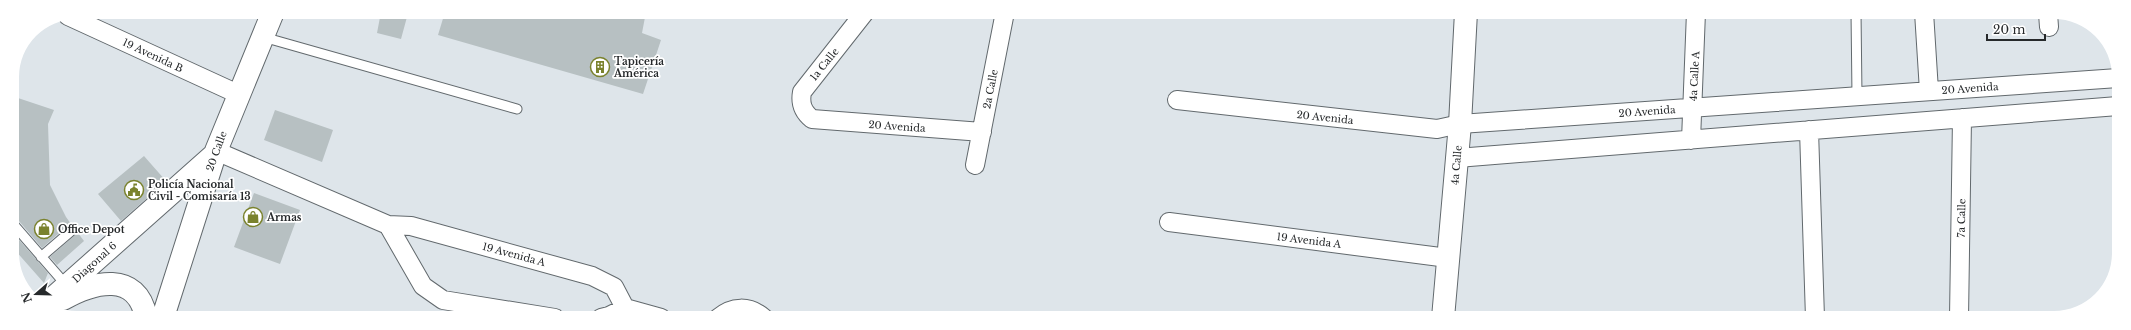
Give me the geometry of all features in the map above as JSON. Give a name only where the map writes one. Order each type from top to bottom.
[{"type":"main road","name":"20 Calle","points":[[165,311],[215,152],[270,19]]},
{"type":"main road","name":"4a Calle","points":[[1444,311],[1460,124],[1466,19]]},
{"type":"main road","name":"Diagonal 6","points":[[48,303],[215,152]]},
{"type":"main road","points":[[52,305],[82,289],[105,283],[114,283],[124,286],[134,294],[142,305],[144,311]]},
{"type":"street","name":"19 Avenida B","points":[[75,19],[238,94]]},
{"type":"street","name":"1a Calle","points":[[812,119],[802,107],[802,92],[860,19]]},
{"type":"street","name":"2a Calle","points":[[975,165],[1004,19]]},
{"type":"street","name":"4a Calle A","points":[[1691,140],[1696,19]]},
{"type":"street","points":[[1924,19],[1929,91]]},
{"type":"street","name":"20 Avenida","points":[[1177,100],[1437,129],[1460,124],[2112,78]]},
{"type":"street","points":[[1457,158],[2112,106]]},
{"type":"street","name":"7a Calle","points":[[1958,311],[1962,118]]},
{"type":"street","name":"20 Avenida","points":[[812,119],[982,132]]},
{"type":"street","points":[[1809,130],[1815,311]]},
{"type":"street","name":"19 Avenida A","points":[[215,152],[388,225],[411,226],[592,276],[614,287],[625,308]]},
{"type":"street","name":"19 Avenida A","points":[[1169,222],[1448,258]]},
{"type":"street","points":[[388,225],[423,286],[443,300],[511,311]]},
{"type":"street","points":[[619,311],[625,308],[636,311]]},
{"type":"street","points":[[731,311],[736,308],[745,308],[753,311]]},
{"type":"lane","points":[[1856,19],[1856,96]]},
{"type":"lane","points":[[263,37],[517,109]]},
{"type":"lane","points":[[19,231],[67,286]]},
{"type":"lane","points":[[41,257],[70,232]]},
{"type":"building","points":[[380,19],[406,19],[401,39],[377,33]]},
{"type":"building","name":"Tapicería América","points":[[443,19],[645,19],[642,33],[661,40],[643,94],[438,35]]},
{"type":"building","points":[[19,98],[54,110],[48,124],[50,185],[66,217],[74,228],[66,227],[42,248],[19,221]]},
{"type":"building","points":[[275,110],[333,130],[322,162],[264,140]]},
{"type":"building","name":"Policía Nacional Civil - Comisaría 13","points":[[144,156],[166,181],[121,221],[98,194]]},
{"type":"building","points":[[254,193],[300,210],[280,264],[234,247]]},
{"type":"building","points":[[75,229],[84,241],[57,265],[50,257],[74,236]]},
{"type":"building","points":[[19,240],[48,273],[44,283],[19,255]]},
{"type":"place","name":"Tapicería América","points":[[600,67]]},
{"type":"place","name":"Policía Nacional Civil - Comisaría 13","points":[[134,190]]},
{"type":"place","name":"Armas","points":[[253,217]]},
{"type":"place","name":"Office Depot","points":[[44,229]]}]
